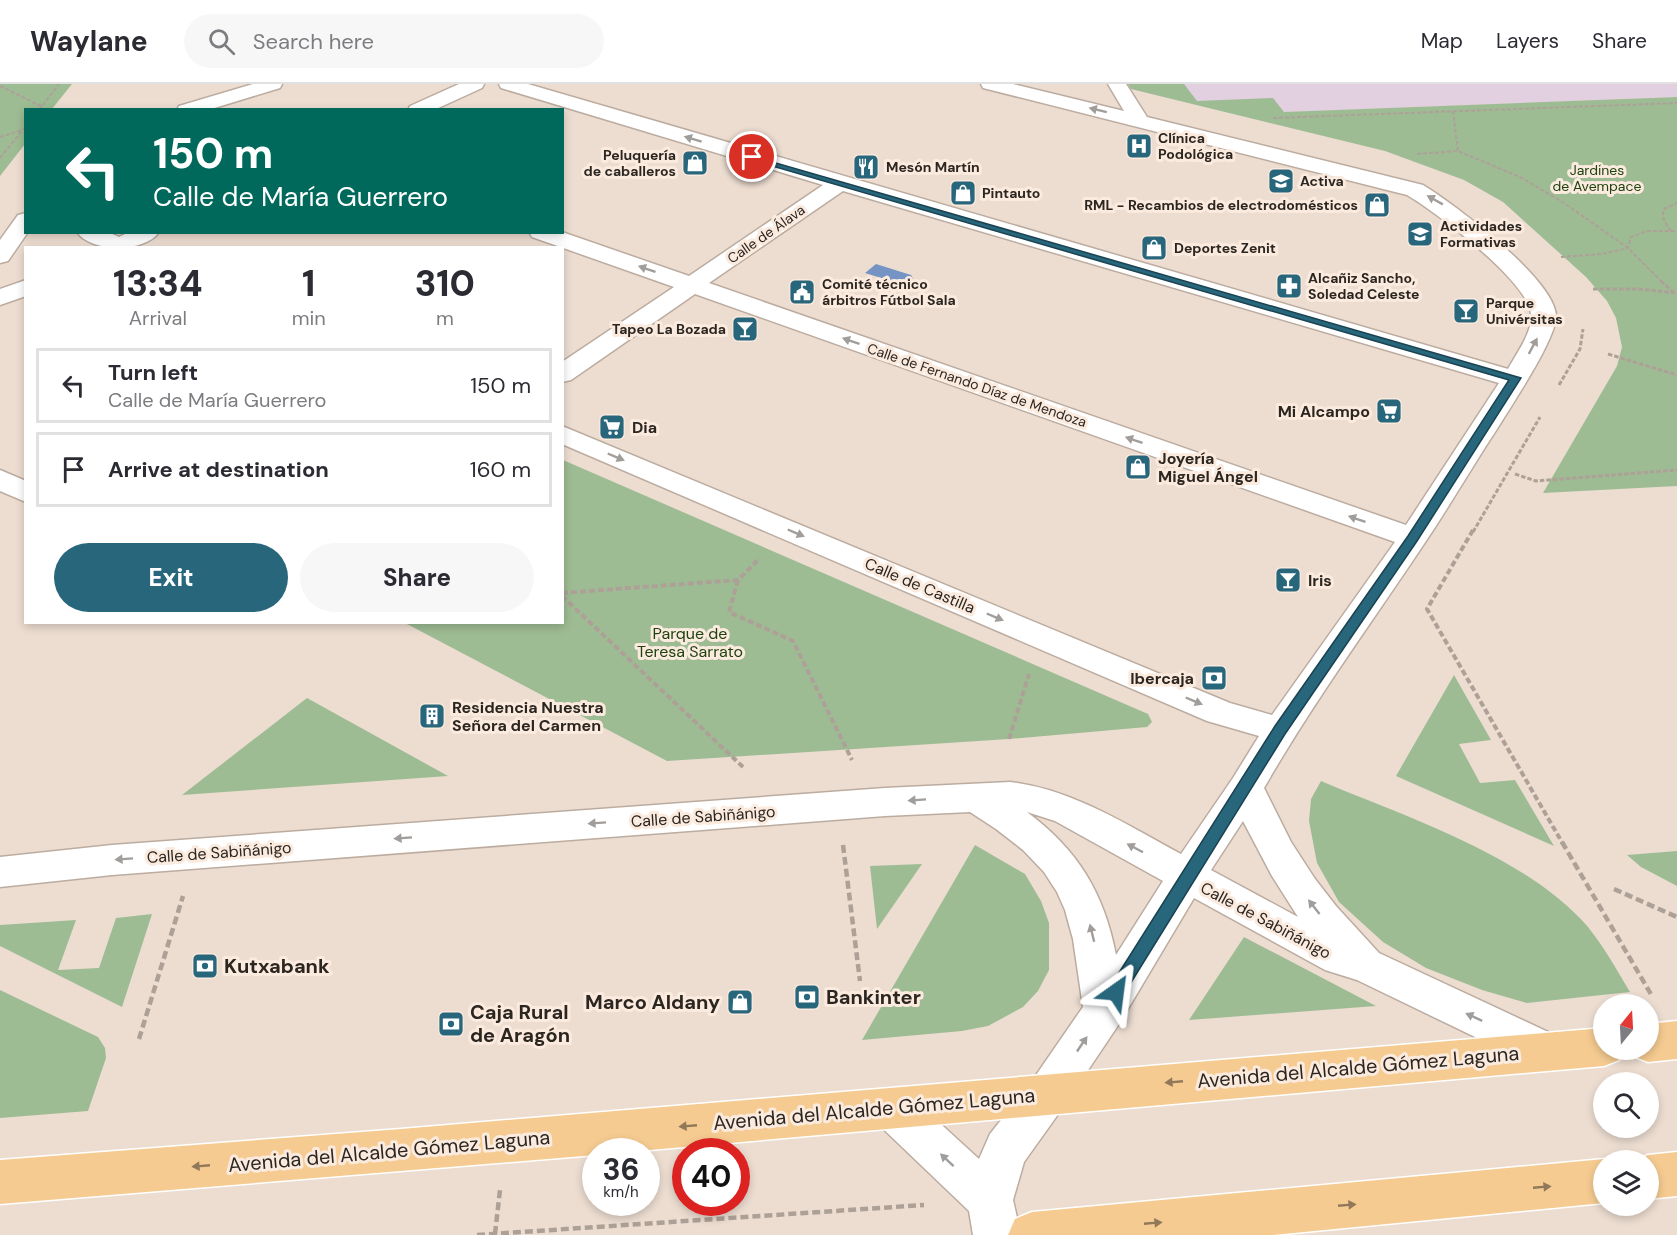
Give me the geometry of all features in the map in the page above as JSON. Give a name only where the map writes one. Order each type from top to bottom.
[{"type":"main road","points":[[1659,1042],[1677,1040]]},
{"type":"main road","name":"Avenida del Alcalde Gómez Laguna","points":[[0,1182],[893,1109],[1049,1092],[1593,1048]]},
{"type":"main road","points":[[1659,1176],[1677,1174]]},
{"type":"main road","points":[[1032,1235],[1593,1182]]},
{"type":"street","points":[[193,108],[273,84]]},
{"type":"street","points":[[421,108],[475,84]]},
{"type":"street","points":[[508,84],[828,180],[1515,378]]},
{"type":"street","points":[[990,84],[1391,182],[1415,190],[1442,204],[1464,222],[1532,289],[1540,301],[1544,316],[1540,332],[1515,378],[1413,538],[1280,730],[1246,788],[1186,877],[1104,1011],[1049,1092],[1006,1149],[995,1177],[993,1217]]},
{"type":"street","points":[[1117,84],[1139,120]]},
{"type":"street","name":"Calle de Álava","points":[[564,373],[835,186]]},
{"type":"street","points":[[0,256],[24,223]]},
{"type":"street","points":[[92,234],[117,246]]},
{"type":"street","points":[[121,246],[144,234]]},
{"type":"street","name":"Calle de Fernando Díaz de Mendoza","points":[[546,234],[1413,538]]},
{"type":"street","points":[[0,298],[24,288]]},
{"type":"street","name":"Calle de Castilla","points":[[564,435],[1219,712],[1280,730]]},
{"type":"street","points":[[0,479],[24,492]]},
{"type":"street","name":"Calle de Sabiñánigo","points":[[1246,788],[1301,890],[1326,922],[1367,966]]},
{"type":"street","name":"Calle de Sabiñánigo","points":[[0,872],[196,853],[956,797],[1010,796],[1051,804],[1339,958],[1367,966],[1546,1051]]},
{"type":"street","points":[[976,798],[1028,830],[1063,867],[1081,897],[1092,929],[1099,963],[1104,1011]]},
{"type":"street","points":[[893,1109],[993,1217]]},
{"type":"street","points":[[1237,1235],[1251,1226],[1307,1209]]},
{"type":"path","points":[[0,86],[40,108],[59,84]]},
{"type":"path","points":[[1266,118],[1677,103]]},
{"type":"path","points":[[1453,111],[1458,152]]},
{"type":"path","points":[[0,137],[24,129]]},
{"type":"path","points":[[0,158],[24,129]]},
{"type":"path","points":[[1410,156],[1458,152],[1482,159],[1539,188],[1629,248],[1648,270],[1676,293]]},
{"type":"path","points":[[1671,231],[1662,213],[1664,208],[1677,203]]},
{"type":"path","points":[[1629,248],[1631,237],[1635,234],[1646,231],[1677,231]]},
{"type":"path","points":[[1561,256],[1602,254],[1629,248]]},
{"type":"path","points":[[1593,289],[1639,289],[1676,293]]},
{"type":"path","points":[[1608,354],[1677,375]]},
{"type":"path","points":[[1515,474],[1536,481],[1677,470]]},
{"type":"path","points":[[788,529],[738,580],[729,612],[793,641],[852,760]]},
{"type":"path","points":[[564,595],[738,580]]},
{"type":"path","points":[[564,597],[743,767]]},
{"type":"path","points":[[1009,739],[1033,664]]},
{"type":"path","points":[[838,806],[860,981]]},
{"type":"path","points":[[139,1039],[196,853]]},
{"type":"path","points":[[1614,889],[1677,917]]},
{"type":"path","points":[[477,1235],[891,1207]]},
{"type":"shaded area","points":[[1128,84],[1677,84],[1677,97],[1235,114],[1131,89]]},
{"type":"green space","points":[[0,84],[72,84],[53,108],[24,108],[24,145],[0,176]]},
{"type":"green space","name":"Jardines de Avempace","points":[[1128,84],[1184,84],[1197,101],[1273,98],[1284,112],[1677,97],[1677,486],[1543,493],[1617,366],[1622,347],[1616,318],[1607,301],[1586,277],[1503,202],[1464,180],[1385,151],[1131,89]]},
{"type":"green space","name":"Parque de Teresa Sarrato","points":[[564,460],[1148,714],[1152,722],[1147,727],[1009,739],[667,761],[407,624],[564,624]]},
{"type":"green space","points":[[1454,675],[1491,740],[1459,744],[1480,783],[1515,780],[1554,846],[1396,776]]},
{"type":"green space","points":[[307,698],[439,771],[448,776],[182,795]]},
{"type":"green space","points":[[1321,781],[1427,824],[1499,859],[1532,879],[1562,902],[1588,927],[1630,992],[1593,994],[1593,996],[1527,1003],[1482,990],[1426,968],[1383,942],[1339,902],[1317,863],[1309,821],[1311,799]]},
{"type":"green space","points":[[975,845],[1025,874],[1041,901],[1049,923],[1049,970],[1038,991],[1023,1007],[988,1026],[962,1031],[862,1040]]},
{"type":"green space","points":[[1677,851],[1677,886],[1641,867],[1627,855]]},
{"type":"green space","points":[[922,864],[877,929],[870,866]]},
{"type":"green space","points":[[152,914],[122,1007],[0,946],[0,925],[76,920],[58,970],[99,968],[116,918]]},
{"type":"green space","points":[[1244,937],[1376,1006],[1189,1020]]},
{"type":"green space","points":[[0,990],[98,1037],[105,1048],[106,1058],[88,1111],[0,1118]]},
{"type":"water","points":[[876,264],[911,275],[914,280],[901,284],[865,273]]},
{"type":"place","name":"Clínica Podológica","points":[[1139,146]]},
{"type":"place","name":"Peluquería de caballeros","points":[[695,163]]},
{"type":"place","name":"Mesón Martín","points":[[866,167]]},
{"type":"place","name":"Activa","points":[[1281,181]]},
{"type":"place","name":"Pintauto","points":[[963,193]]},
{"type":"place","name":"RML - Recambios de electrodomésticos","points":[[1377,205]]},
{"type":"place","name":"Actividades Formativas","points":[[1420,234]]},
{"type":"place","name":"Deportes Zenit","points":[[1154,248]]},
{"type":"place","name":"Alcañiz Sancho, Soledad Celeste","points":[[1289,286]]},
{"type":"place","name":"Comité técnico árbitros Fútbol Sala","points":[[802,292]]},
{"type":"place","name":"Parque Univérsitas","points":[[1466,311]]},
{"type":"place","name":"Tapeo La Bozada","points":[[745,329]]},
{"type":"place","name":"Mi Alcampo","points":[[1389,411]]},
{"type":"place","name":"Dia","points":[[612,427]]},
{"type":"place","name":"Joyería Miguel Ángel","points":[[1138,467]]},
{"type":"place","name":"Iris","points":[[1288,580]]},
{"type":"place","name":"Ibercaja","points":[[1214,678]]},
{"type":"place","name":"Residencia Nuestra Señora del Carmen","points":[[432,716]]},
{"type":"place","name":"Kutxabank","points":[[205,966]]},
{"type":"place","name":"Bankinter","points":[[807,997]]},
{"type":"place","name":"Marco Aldany","points":[[740,1002]]},
{"type":"place","name":"Caja Rural de Aragón","points":[[451,1024]]},
{"type":"route","points":[[752,157],[1515,378],[1413,538],[1280,730],[1246,788],[1186,877],[1116,992]]}]
